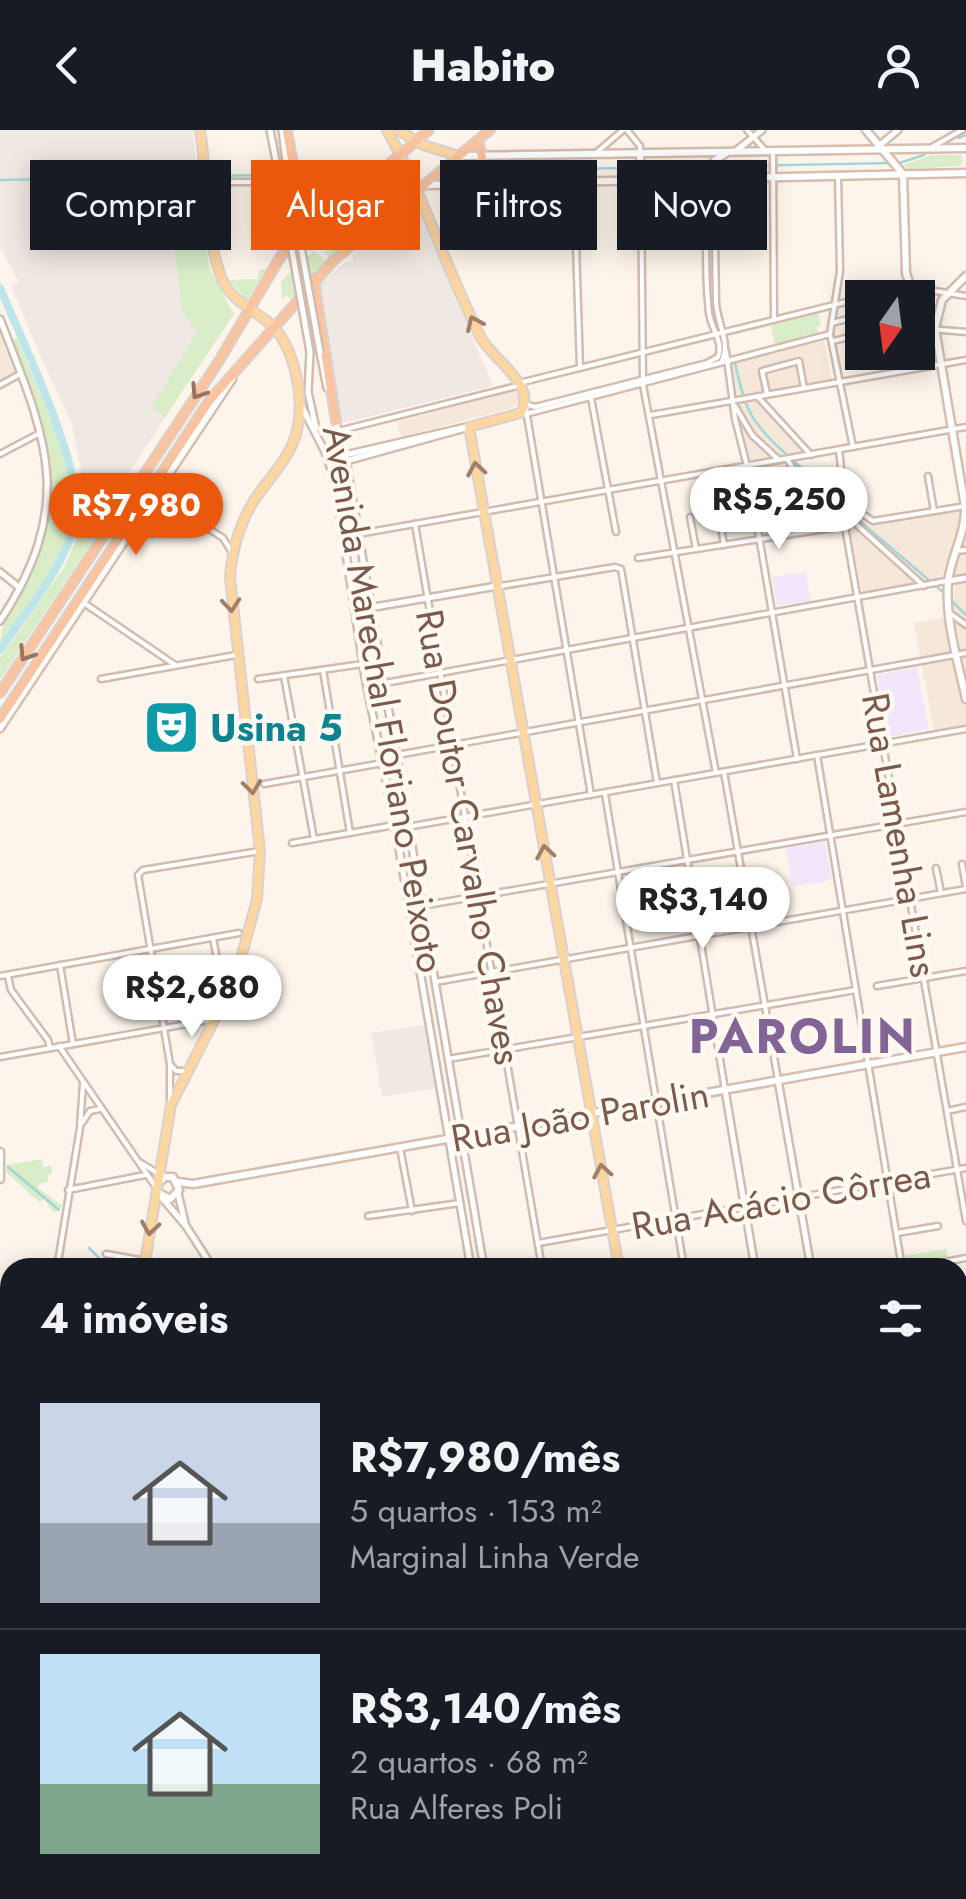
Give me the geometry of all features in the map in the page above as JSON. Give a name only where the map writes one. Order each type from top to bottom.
[{"type":"highway","points":[[393,160],[429,130]]},
{"type":"highway","points":[[0,719],[198,416],[236,368],[316,278],[490,130]]},
{"type":"highway","points":[[286,133],[291,160]]},
{"type":"highway","points":[[478,140],[482,157]]},
{"type":"highway","points":[[0,693],[254,312],[288,250]]},
{"type":"highway","points":[[316,278],[337,426]]},
{"type":"main road","points":[[200,130],[203,160]]},
{"type":"main road","points":[[387,130],[421,187],[483,342],[520,385],[526,409],[469,427],[617,1258]]},
{"type":"main road","points":[[398,130],[435,150],[482,157],[965,150]]},
{"type":"main road","points":[[866,130],[901,172],[908,280]]},
{"type":"main road","points":[[722,160],[727,153]]},
{"type":"main road","points":[[767,175],[966,173]]},
{"type":"main road","points":[[421,187],[440,186]]},
{"type":"main road","points":[[145,1258],[168,1117],[186,1071],[224,1002],[248,940],[257,899],[260,850],[230,589],[238,536],[250,507],[290,456],[298,430],[300,403],[290,354],[273,327],[234,296],[219,272],[216,250]]},
{"type":"main road","points":[[935,306],[966,276]]},
{"type":"main road","points":[[939,304],[936,328],[966,506],[948,581],[951,617],[966,679]]},
{"type":"main road","points":[[0,728],[226,392],[236,368]]},
{"type":"main road","points":[[961,654],[966,699]]},
{"type":"main road","name":"Rua João Parolin","points":[[159,1180],[193,1184],[966,1047]]},
{"type":"main road","points":[[0,1152],[0,1179]]},
{"type":"main road","points":[[159,1180],[162,1198]]},
{"type":"main road","points":[[178,1182],[178,1193]]},
{"type":"main road","name":"Rua João Parolin","points":[[162,1198],[170,1199],[193,1184]]},
{"type":"street","name":"Avenida Marechal Floriano Peixoto","points":[[270,130],[310,352],[309,402],[334,482],[469,1258]]},
{"type":"street","points":[[593,155],[625,130],[639,144],[640,156]]},
{"type":"street","points":[[747,130],[770,154],[773,175],[774,320]]},
{"type":"street","points":[[727,153],[762,130]]},
{"type":"street","points":[[883,150],[898,130]]},
{"type":"street","points":[[929,148],[962,130]]},
{"type":"street","name":"Avenida Marechal Floriano Peixoto","points":[[286,133],[287,169],[320,352],[346,458],[482,1258]]},
{"type":"street","points":[[285,154],[286,133]]},
{"type":"street","points":[[838,176],[840,272],[830,334],[853,447]]},
{"type":"street","points":[[576,250],[580,368]]},
{"type":"street","points":[[641,250],[643,382],[716,773]]},
{"type":"street","points":[[709,250],[708,300],[722,360],[750,433],[779,460]]},
{"type":"street","points":[[935,291],[966,296]]},
{"type":"street","points":[[337,426],[520,385],[845,302]]},
{"type":"street","points":[[0,319],[40,433],[48,480],[48,510],[40,540],[20,588],[0,621]]},
{"type":"street","points":[[832,323],[845,320]]},
{"type":"street","points":[[936,328],[966,332]]},
{"type":"street","points":[[718,334],[726,351],[722,360]]},
{"type":"street","points":[[526,409],[712,368],[722,360],[830,334]]},
{"type":"street","points":[[831,342],[845,338]]},
{"type":"street","points":[[649,415],[966,360]]},
{"type":"street","points":[[767,394],[762,371],[798,361],[804,388]]},
{"type":"street","points":[[0,384],[20,374]]},
{"type":"street","points":[[526,409],[592,398],[643,382]]},
{"type":"street","points":[[758,396],[811,454]]},
{"type":"street","points":[[592,398],[616,532]]},
{"type":"street","points":[[739,401],[735,419],[747,466],[797,759]]},
{"type":"street","name":"Avenida Marechal Floriano Peixoto","points":[[300,403],[320,441]]},
{"type":"street","points":[[526,409],[592,795]]},
{"type":"street","points":[[346,458],[469,427]]},
{"type":"street","points":[[358,534],[966,427]]},
{"type":"street","points":[[0,454],[40,433]]},
{"type":"street","name":"Rua Lamenha Lins","points":[[839,450],[845,526],[966,1220]]},
{"type":"street","points":[[787,459],[801,481],[833,505],[874,521],[966,506]]},
{"type":"street","points":[[928,476],[934,511]]},
{"type":"street","points":[[156,495],[223,538],[233,556]]},
{"type":"street","points":[[724,545],[718,508],[753,502]]},
{"type":"street","points":[[845,508],[930,585]]},
{"type":"street","points":[[690,516],[696,549]]},
{"type":"street","name":"Rua Doutor Carvalho Chaves","points":[[415,524],[540,1258]]},
{"type":"street","points":[[638,558],[845,526]]},
{"type":"street","points":[[223,538],[238,536]]},
{"type":"street","points":[[956,551],[966,550]]},
{"type":"street","points":[[356,610],[620,568],[657,784]]},
{"type":"street","points":[[0,572],[20,588]]},
{"type":"street","points":[[385,682],[966,578]]},
{"type":"street","points":[[354,598],[369,596]]},
{"type":"street","points":[[84,602],[175,666]]},
{"type":"street","points":[[397,756],[961,654]]},
{"type":"street","points":[[101,679],[236,655]]},
{"type":"street","points":[[258,679],[364,664]]},
{"type":"street","points":[[323,670],[350,833]]},
{"type":"street","points":[[284,676],[314,839]]},
{"type":"street","points":[[408,827],[966,729]]},
{"type":"street","points":[[817,755],[900,1258]]},
{"type":"street","points":[[264,784],[382,763]]},
{"type":"street","points":[[724,772],[810,1258]]},
{"type":"street","points":[[674,780],[753,1258]]},
{"type":"street","points":[[605,792],[682,1258]]},
{"type":"street","points":[[421,906],[966,812]]},
{"type":"street","points":[[292,843],[395,825]]},
{"type":"street","points":[[168,1117],[170,1064],[138,879],[143,870],[260,850]]},
{"type":"street","points":[[435,982],[941,894],[966,888],[962,864]]},
{"type":"street","points":[[936,868],[941,894]]},
{"type":"street","points":[[0,976],[239,933]]},
{"type":"street","points":[[213,938],[224,1002]]},
{"type":"street","points":[[60,966],[73,1044]]},
{"type":"street","points":[[876,986],[966,971]]},
{"type":"street","points":[[8,975],[12,990],[50,1048]]},
{"type":"street","points":[[448,1059],[856,990]]},
{"type":"street","points":[[0,1057],[215,1020]]},
{"type":"street","points":[[59,1046],[142,1163],[159,1180]]},
{"type":"street","points":[[170,1064],[176,1072],[186,1071]]},
{"type":"street","points":[[58,1258],[80,1128],[83,1083]]},
{"type":"street","points":[[947,1111],[966,1108]]},
{"type":"street","points":[[80,1128],[90,1112],[102,1109]]},
{"type":"street","points":[[400,1148],[412,1211]]},
{"type":"street","points":[[452,1155],[456,1150],[464,1152]]},
{"type":"street","points":[[142,1163],[145,1175]]},
{"type":"street","name":"Rua Acácio Côrrea","points":[[538,1243],[966,1168]]},
{"type":"street","points":[[68,1190],[145,1175],[159,1180]]},
{"type":"street","points":[[178,1193],[186,1226]]},
{"type":"street","points":[[162,1198],[207,1258]]},
{"type":"street","points":[[368,1216],[460,1203]]},
{"type":"street","points":[[896,1233],[938,1226]]},
{"type":"street","points":[[106,1254],[121,1258]]},
{"type":"shaded area","points":[[0,130],[193,130],[196,160],[30,160],[30,250],[176,250],[182,311],[196,328],[196,337],[152,405],[165,417],[93,529],[88,526],[90,495],[83,481],[72,424],[11,285],[19,283],[0,246]]},
{"type":"shaded area","points":[[420,212],[493,386],[342,423],[318,291],[319,285],[345,262],[353,261],[352,255],[358,250],[420,250]]},
{"type":"shaded area","points":[[0,332],[16,373],[0,382]]},
{"type":"shaded area","points":[[824,341],[832,379],[753,395],[808,453],[785,459],[799,484],[832,507],[870,525],[966,510],[966,725],[934,731],[914,623],[953,616],[956,577],[862,592],[848,519],[760,534],[732,361]]},
{"type":"shaded area","points":[[516,391],[520,400],[513,408],[401,437],[397,422]]},
{"type":"shaded area","points":[[806,572],[810,601],[777,606],[772,577]]},
{"type":"shaded area","points":[[917,667],[929,729],[888,737],[877,675]]},
{"type":"shaded area","points":[[825,842],[832,880],[792,887],[786,848]]},
{"type":"shaded area","points":[[424,1025],[435,1088],[382,1097],[371,1033]]},
{"type":"green space","points":[[931,155],[961,155],[963,160],[960,166],[908,169],[904,165]]},
{"type":"green space","points":[[175,250],[207,250],[210,270],[234,314],[165,417],[152,405],[197,333],[182,311]]},
{"type":"green space","points":[[314,251],[327,262],[291,299],[286,295],[282,300],[281,281]]},
{"type":"green space","points":[[266,269],[247,301],[229,280],[258,279],[258,270]]},
{"type":"green space","points":[[818,313],[818,334],[775,346],[771,326]]},
{"type":"green space","points":[[17,338],[64,459],[71,510],[68,533],[56,563],[0,647],[8,613],[35,563],[49,502],[46,450],[12,340]]},
{"type":"green space","points":[[82,524],[97,534],[0,680],[0,658],[65,566]]},
{"type":"green space","points":[[42,1159],[43,1167],[51,1166],[52,1173],[48,1182],[38,1188],[63,1206],[54,1213],[44,1199],[39,1202],[6,1172],[7,1165]]},
{"type":"green space","points":[[946,1249],[948,1258],[903,1258]]},
{"type":"waterway","points":[[959,138],[966,135]]},
{"type":"waterway","points":[[899,163],[924,155]]},
{"type":"waterway","points":[[597,168],[891,163]]},
{"type":"waterway","points":[[231,176],[251,175]]},
{"type":"waterway","points":[[0,180],[30,179]]},
{"type":"waterway","points":[[0,288],[50,406],[72,473],[76,501],[75,523],[62,557],[0,650]]},
{"type":"waterway","points":[[735,363],[751,414],[786,454]]},
{"type":"waterway","points":[[795,462],[839,504]]},
{"type":"waterway","points":[[849,512],[944,593]]},
{"type":"waterway","points":[[949,598],[966,615]]},
{"type":"waterway","points":[[8,1167],[59,1210]]},
{"type":"waterway","points":[[89,1248],[99,1258]]},
{"type":"place","name":"Usina 5","points":[[171,727]]},
{"type":"district","name":"PAROLIN","points":[[803,1036]]}]
